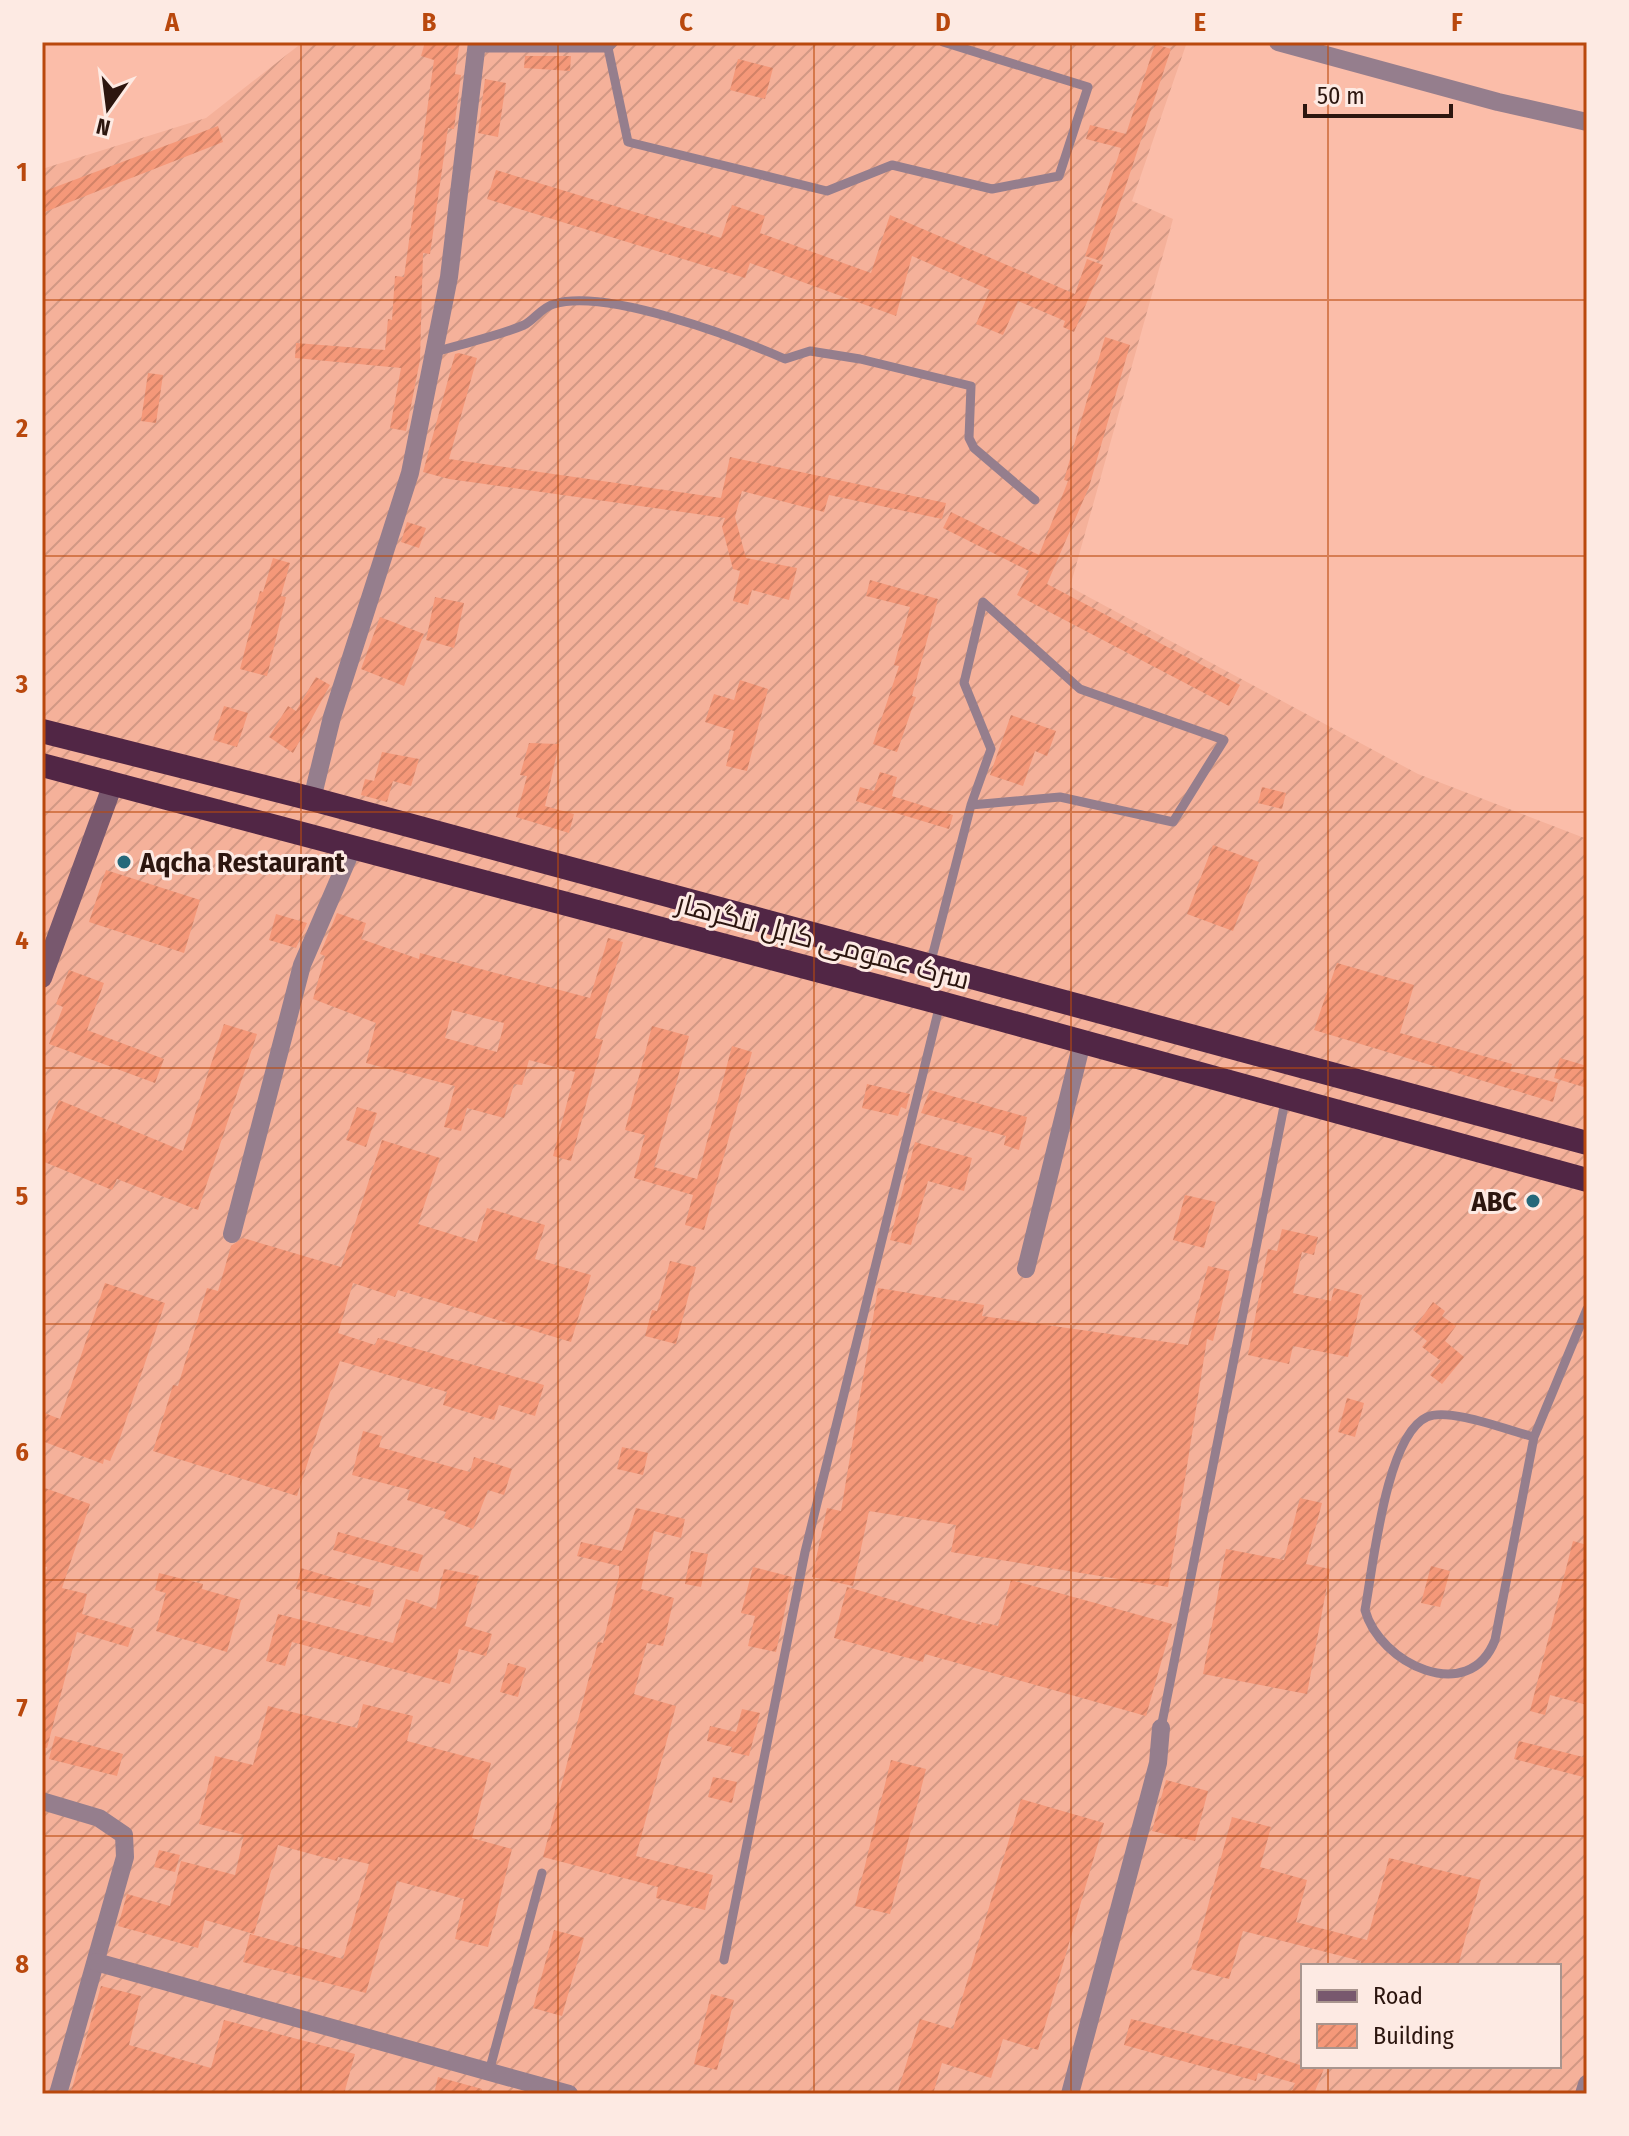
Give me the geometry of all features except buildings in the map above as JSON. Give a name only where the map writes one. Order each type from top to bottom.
[{"type":"highway","name":"سرک عمومی کابل ننگرهار","points":[[42,731],[312,799],[1587,1143]]},
{"type":"highway","name":"سرک عمومی کابل ننگرهار","points":[[42,765],[941,1003],[1587,1180]]},
{"type":"highway","points":[[791,964],[800,930]]},
{"type":"main road","points":[[42,978],[113,784]]},
{"type":"street","points":[[1278,42],[1498,102],[1587,122]]},
{"type":"street","points":[[312,799],[332,717],[410,473],[449,277],[477,45]]},
{"type":"street","points":[[232,1234],[302,965],[352,849]]},
{"type":"street","points":[[1026,1269],[1082,1042]]},
{"type":"street","points":[[1070,2094],[1158,1763],[1161,1728]]},
{"type":"street","points":[[42,1801],[99,1818],[124,1835],[125,1857],[58,2094]]},
{"type":"street","points":[[96,1962],[569,2094]]},
{"type":"street","points":[[1584,2094],[1587,2084]]},
{"type":"lane","points":[[477,45],[611,45],[628,142],[827,191],[892,165],[992,189],[1059,176],[1088,87],[943,42]]},
{"type":"lane","points":[[435,352],[525,324],[552,304],[582,301],[644,311],[749,344],[785,359],[810,351],[860,359],[958,382],[971,386],[969,438],[974,448],[1035,500]]},
{"type":"lane","points":[[930,965],[971,805],[991,749],[964,683],[983,602],[1080,689],[1224,740],[1173,822],[1060,797],[971,805]]},
{"type":"lane","points":[[724,1960],[805,1552],[941,1003]]},
{"type":"lane","points":[[1161,1728],[1286,1097]]},
{"type":"lane","points":[[1534,1437],[1449,1415],[1427,1417],[1405,1435],[1394,1460],[1365,1610],[1370,1629],[1388,1650],[1423,1668],[1460,1675],[1476,1670],[1489,1656],[1495,1640],[1534,1437],[1587,1309]]},
{"type":"lane","points":[[489,2072],[542,1873]]},
{"type":"shaded area","points":[[303,42],[1187,42],[1132,201],[1173,219],[1070,587],[1418,774],[1587,839],[1587,2094],[42,2094],[42,169],[206,118]]},
{"type":"place","name":"Aqcha Restaurant","points":[[124,862]]},
{"type":"place","name":"ABC","points":[[1533,1201]]}]
